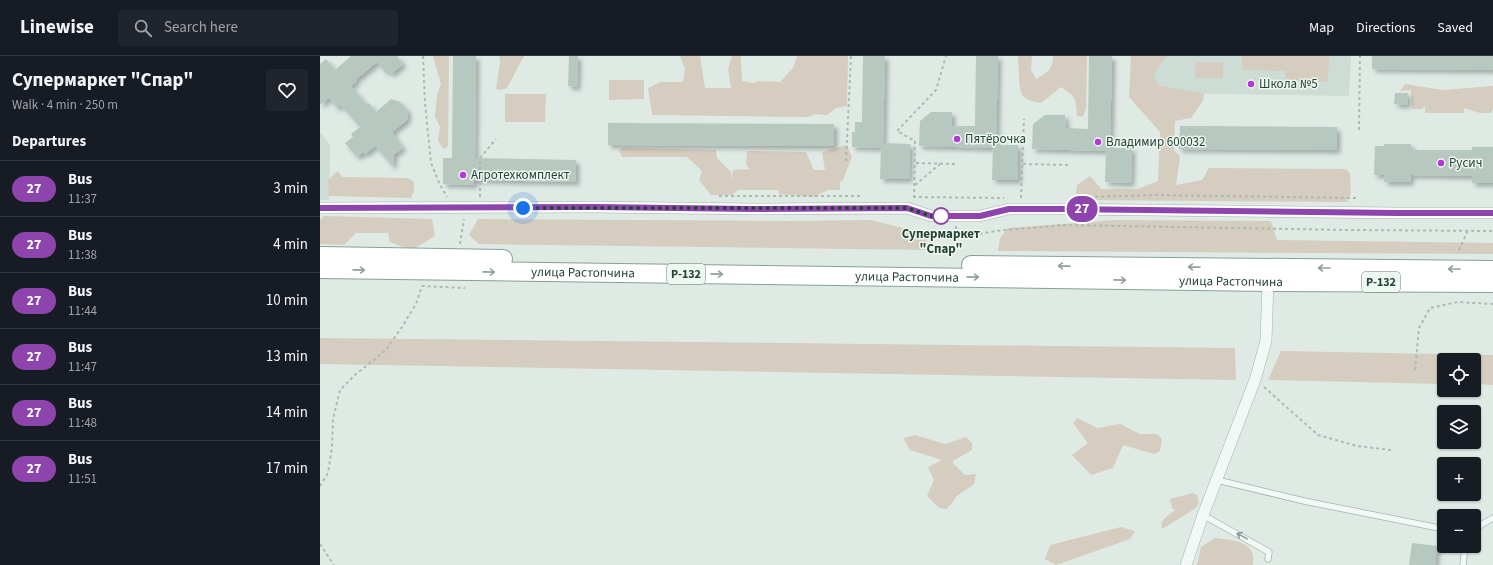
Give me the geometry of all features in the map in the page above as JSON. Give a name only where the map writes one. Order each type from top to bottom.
[{"type":"highway","name":"улица Растопчина","points":[[320,256],[882,264],[1493,270]]},
{"type":"highway","name":"улица Растопчина","points":[[320,269],[1268,282],[1493,283]]},
{"type":"street","points":[[320,208],[907,208],[931,216],[980,216],[1009,209],[1021,204],[1397,213],[1493,213]]},
{"type":"street","points":[[1186,565],[1203,515],[1255,380],[1266,341],[1268,282]]},
{"type":"lane","points":[[1217,480],[1304,501],[1437,528]]},
{"type":"lane","points":[[1203,515],[1269,552],[1268,559]]},
{"type":"lane","points":[[1481,525],[1493,518]]},
{"type":"lane","points":[[1463,565],[1464,553]]},
{"type":"path","points":[[423,56],[425,102],[431,163],[440,185],[454,208]]},
{"type":"path","points":[[846,161],[851,56]]},
{"type":"path","points":[[914,211],[916,163],[915,141],[898,131],[936,90],[946,56]]},
{"type":"path","points":[[1359,130],[1360,56]]},
{"type":"path","points":[[1021,204],[1024,119]]},
{"type":"path","points":[[480,170],[480,158],[496,139]]},
{"type":"path","points":[[916,163],[956,164]]},
{"type":"path","points":[[915,185],[940,164]]},
{"type":"path","points":[[1022,164],[1068,164]]},
{"type":"path","points":[[480,176],[480,208]]},
{"type":"path","points":[[1082,197],[1153,194],[1357,198]]},
{"type":"path","points":[[714,196],[864,196]]},
{"type":"path","points":[[907,197],[1007,198]]},
{"type":"path","points":[[1014,198],[1021,204]]},
{"type":"path","points":[[459,247],[464,218],[468,208]]},
{"type":"path","points":[[956,238],[996,231],[1064,225],[1493,231]]},
{"type":"path","points":[[1459,250],[1468,230]]},
{"type":"path","points":[[320,486],[328,473],[332,447],[333,419],[340,390],[356,374],[384,351],[400,330],[416,304],[422,286],[465,288]]},
{"type":"path","points":[[1415,370],[1419,328],[1430,308],[1458,302],[1493,304]]},
{"type":"path","points":[[1255,380],[1318,435],[1357,446],[1391,450]]},
{"type":"path","points":[[320,544],[334,565]]},
{"type":"shaded area","points":[[433,56],[449,56],[448,146],[444,149],[438,141],[440,127],[435,117],[437,95],[441,84]]},
{"type":"shaded area","points":[[499,56],[524,56],[507,88],[500,90],[496,89],[500,61]]},
{"type":"shaded area","points":[[680,56],[700,56],[705,88],[731,88],[728,69],[732,56],[741,57],[742,81],[752,83],[759,81],[780,82],[793,68],[797,56],[848,56],[847,106],[836,108],[827,115],[816,114],[807,117],[652,115],[648,88],[661,82],[683,82],[685,69]]},
{"type":"shaded area","points":[[1018,56],[1032,56],[1031,70],[1036,79],[1049,70],[1052,64],[1053,56],[1087,56],[1086,108],[1083,117],[1077,116],[1074,98],[1070,93],[1061,87],[1041,103],[1025,98],[1021,93],[1019,83]]},
{"type":"shaded area","points":[[1131,56],[1167,56],[1153,75],[1158,85],[1204,94],[1203,101],[1191,118],[1175,121],[1174,150],[1180,156],[1176,185],[1202,180],[1209,168],[1346,169],[1350,173],[1351,194],[1347,202],[1075,200],[1077,185],[1090,176],[1101,189],[1138,189],[1158,181],[1160,132],[1129,97]]},
{"type":"shaded area","name":"Школа №5","points":[[1153,56],[1351,56],[1349,96],[1153,93]]},
{"type":"shaded area","points":[[1242,56],[1329,56],[1328,82],[1285,80],[1285,71],[1242,70]]},
{"type":"shaded area","points":[[1195,62],[1223,62],[1223,78],[1195,78]]},
{"type":"shaded area","points":[[609,80],[644,80],[644,99],[609,100]]},
{"type":"shaded area","points":[[1405,84],[1443,90],[1493,86],[1493,109],[1491,113],[1480,113],[1464,108],[1464,113],[1425,113],[1425,106],[1422,109],[1412,109],[1411,90],[1400,91]]},
{"type":"shaded area","points":[[505,94],[546,94],[545,122],[505,122]]},
{"type":"shaded area","points":[[320,132],[330,145],[329,200],[320,200]]},
{"type":"shaded area","points":[[847,145],[852,157],[843,180],[840,182],[840,190],[828,190],[814,197],[779,194],[778,190],[738,190],[732,195],[711,195],[699,180],[702,171],[687,157],[622,157],[619,150],[623,148],[716,150],[717,158],[731,172],[732,180],[733,170],[750,169],[746,165],[747,151],[806,152],[814,170],[825,170],[822,152]]},
{"type":"shaded area","points":[[338,171],[342,177],[408,178],[414,182],[414,191],[411,198],[329,196],[328,180]]},
{"type":"shaded area","points":[[324,216],[432,219],[435,236],[412,250],[390,242],[388,233],[356,233],[344,245],[320,244],[320,220]]},
{"type":"shaded area","points":[[478,219],[788,221],[871,220],[927,234],[926,250],[479,244],[469,235]]},
{"type":"shaded area","points":[[1115,220],[1271,221],[1277,240],[1493,243],[1493,254],[998,251],[1000,238],[1008,228]]},
{"type":"shaded area","points":[[320,338],[1235,348],[1236,380],[320,364]]},
{"type":"shaded area","points":[[1281,351],[1437,354],[1437,384],[1268,380]]},
{"type":"shaded area","points":[[1481,355],[1493,355],[1493,385],[1481,384]]},
{"type":"shaded area","points":[[1077,418],[1098,428],[1120,424],[1140,434],[1157,434],[1162,439],[1160,451],[1154,454],[1123,445],[1113,468],[1091,475],[1072,455],[1088,443],[1073,423]]},
{"type":"shaded area","points":[[915,435],[945,444],[966,437],[972,443],[972,450],[953,461],[953,463],[965,475],[976,474],[974,484],[957,496],[947,509],[939,508],[927,496],[934,480],[928,467],[942,460],[910,450],[903,438]]},
{"type":"shaded area","points":[[1193,493],[1197,495],[1199,502],[1196,508],[1162,529],[1161,526],[1163,521],[1175,510],[1172,508],[1170,499]]},
{"type":"shaded area","points":[[1121,527],[1135,531],[1130,539],[1056,565],[1045,559],[1050,545]]},
{"type":"shaded area","points":[[1215,538],[1236,541],[1247,546],[1253,557],[1253,565],[1197,565],[1201,547]]},
{"type":"building","points":[[351,56],[397,56],[403,64],[391,74],[387,70],[385,72],[377,62],[355,80],[357,81],[351,86],[367,105],[369,103],[376,112],[391,99],[400,102],[408,111],[407,120],[392,132],[403,148],[394,154],[393,167],[375,146],[365,154],[363,152],[357,157],[345,143],[353,137],[351,134],[360,127],[341,105],[337,108],[329,98],[320,105],[320,64],[326,59],[335,70]]},
{"type":"building","points":[[453,56],[476,56],[475,158],[576,160],[576,182],[474,180],[474,185],[443,184],[443,158],[452,158]]},
{"type":"building","points":[[569,56],[578,56],[577,87],[568,86]]},
{"type":"building","points":[[863,56],[885,56],[883,143],[910,144],[909,179],[880,179],[881,148],[852,147],[852,132],[855,132],[855,122],[862,122]]},
{"type":"building","points":[[976,56],[998,56],[996,145],[1018,145],[1018,180],[992,180],[993,148],[919,146],[920,121],[931,112],[952,112],[952,126],[975,126]]},
{"type":"building","points":[[1089,56],[1112,56],[1110,148],[1132,148],[1131,183],[1105,182],[1106,151],[1032,149],[1033,124],[1045,115],[1065,115],[1066,128],[1088,129]]},
{"type":"building","points":[[1372,56],[1493,56],[1493,70],[1372,69]]},
{"type":"building","points":[[1395,93],[1408,93],[1407,105],[1394,104]]},
{"type":"building","points":[[608,123],[834,124],[834,146],[608,145]]},
{"type":"building","points":[[1180,126],[1337,127],[1337,150],[1179,149]]},
{"type":"building","points":[[1384,144],[1411,144],[1411,150],[1472,150],[1472,147],[1493,147],[1493,183],[1472,183],[1472,176],[1411,175],[1410,182],[1384,182],[1384,175],[1374,175],[1375,146],[1384,146]]},
{"type":"building","points":[[1412,543],[1437,546],[1435,565],[1409,565]]},
{"type":"bus line","name":"27","points":[[320,208],[907,208],[931,216],[980,216],[1009,209],[1493,213]]},
{"type":"place","name":"Школа №5","points":[[1251,84]]},
{"type":"place","name":"Пятёрочка","points":[[957,139]]},
{"type":"place","name":"Владимир 600032","points":[[1098,142]]},
{"type":"place","name":"Русич","points":[[1441,163]]},
{"type":"place","name":"Агротехкомплект","points":[[463,175]]},
{"type":"place","name":"Супермаркет \"Спар\"","points":[[941,216]]},
{"type":"route","points":[[523,208],[907,208],[931,216],[947,216],[941,216]]}]
